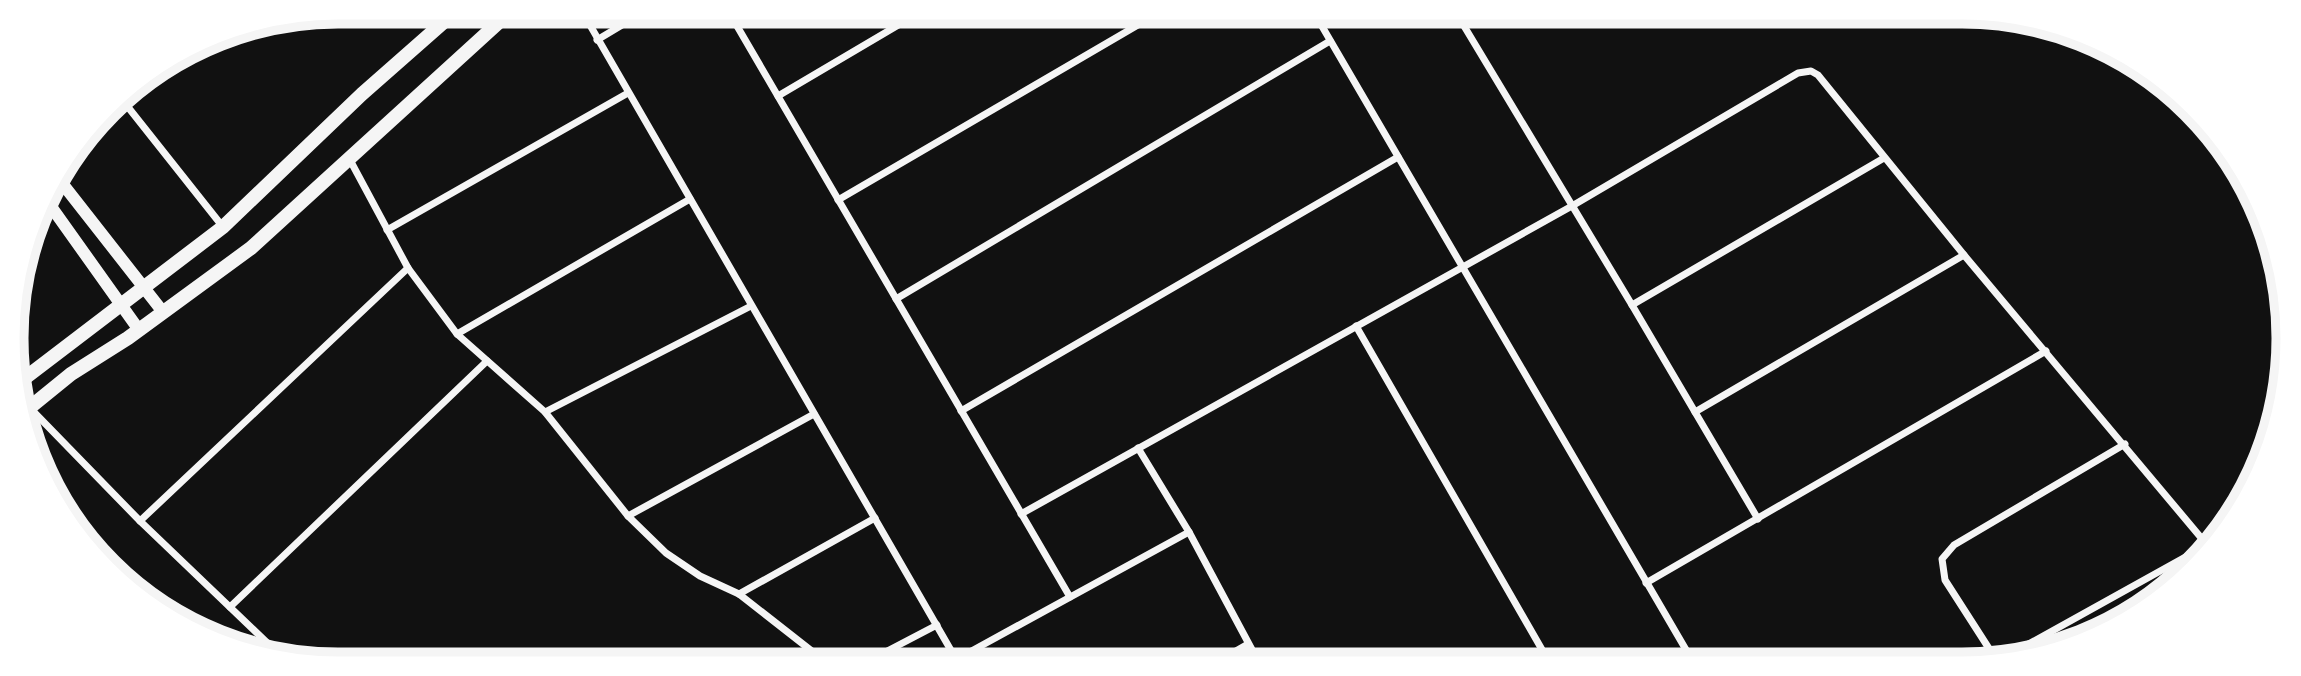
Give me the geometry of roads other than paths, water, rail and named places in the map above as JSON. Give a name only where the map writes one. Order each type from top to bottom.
[{"type":"main road","points":[[27,375],[223,227],[362,94],[442,24]]},
{"type":"main road","points":[[32,405],[71,374],[138,330],[251,248],[497,24]]},
{"type":"street","points":[[589,24],[953,652]]},
{"type":"street","points":[[597,40],[624,24]]},
{"type":"street","points":[[736,24],[1070,597]]},
{"type":"street","points":[[778,96],[900,24]]},
{"type":"street","points":[[838,200],[1140,24]]},
{"type":"street","points":[[1320,24],[1687,652]]},
{"type":"street","points":[[1463,24],[1758,519]]},
{"type":"street","points":[[896,299],[1330,41]]},
{"type":"street","points":[[1021,514],[1572,205],[1798,73],[1811,71],[1818,75],[2203,541]]},
{"type":"street","points":[[387,230],[628,93]]},
{"type":"street","points":[[127,106],[223,227]]},
{"type":"street","points":[[961,411],[1398,157]]},
{"type":"street","points":[[1632,304],[1884,158]]},
{"type":"street","points":[[350,160],[408,268],[457,334],[545,412],[628,516],[666,552],[700,576],[739,594],[813,652]]},
{"type":"street","points":[[64,186],[163,312]]},
{"type":"street","points":[[457,334],[690,199]]},
{"type":"street","points":[[52,209],[138,330]]},
{"type":"street","points":[[1695,412],[1964,255]]},
{"type":"street","points":[[140,521],[408,268]]},
{"type":"street","points":[[545,412],[751,306]]},
{"type":"street","points":[[1356,326],[1543,652]]},
{"type":"street","points":[[1646,583],[2046,351]]},
{"type":"street","points":[[230,607],[487,360]]},
{"type":"street","points":[[628,516],[814,414]]},
{"type":"street","points":[[35,419],[268,643]]},
{"type":"street","points":[[1991,650],[1945,580],[1942,559],[1954,545],[2125,444]]},
{"type":"street","points":[[1138,449],[1189,532],[1253,652]]},
{"type":"street","points":[[739,594],[874,518]]},
{"type":"street","points":[[970,652],[1189,532]]},
{"type":"street","points":[[2029,644],[2189,556]]},
{"type":"street","points":[[885,652],[937,625]]},
{"type":"street","points":[[1234,652],[1248,644]]}]
